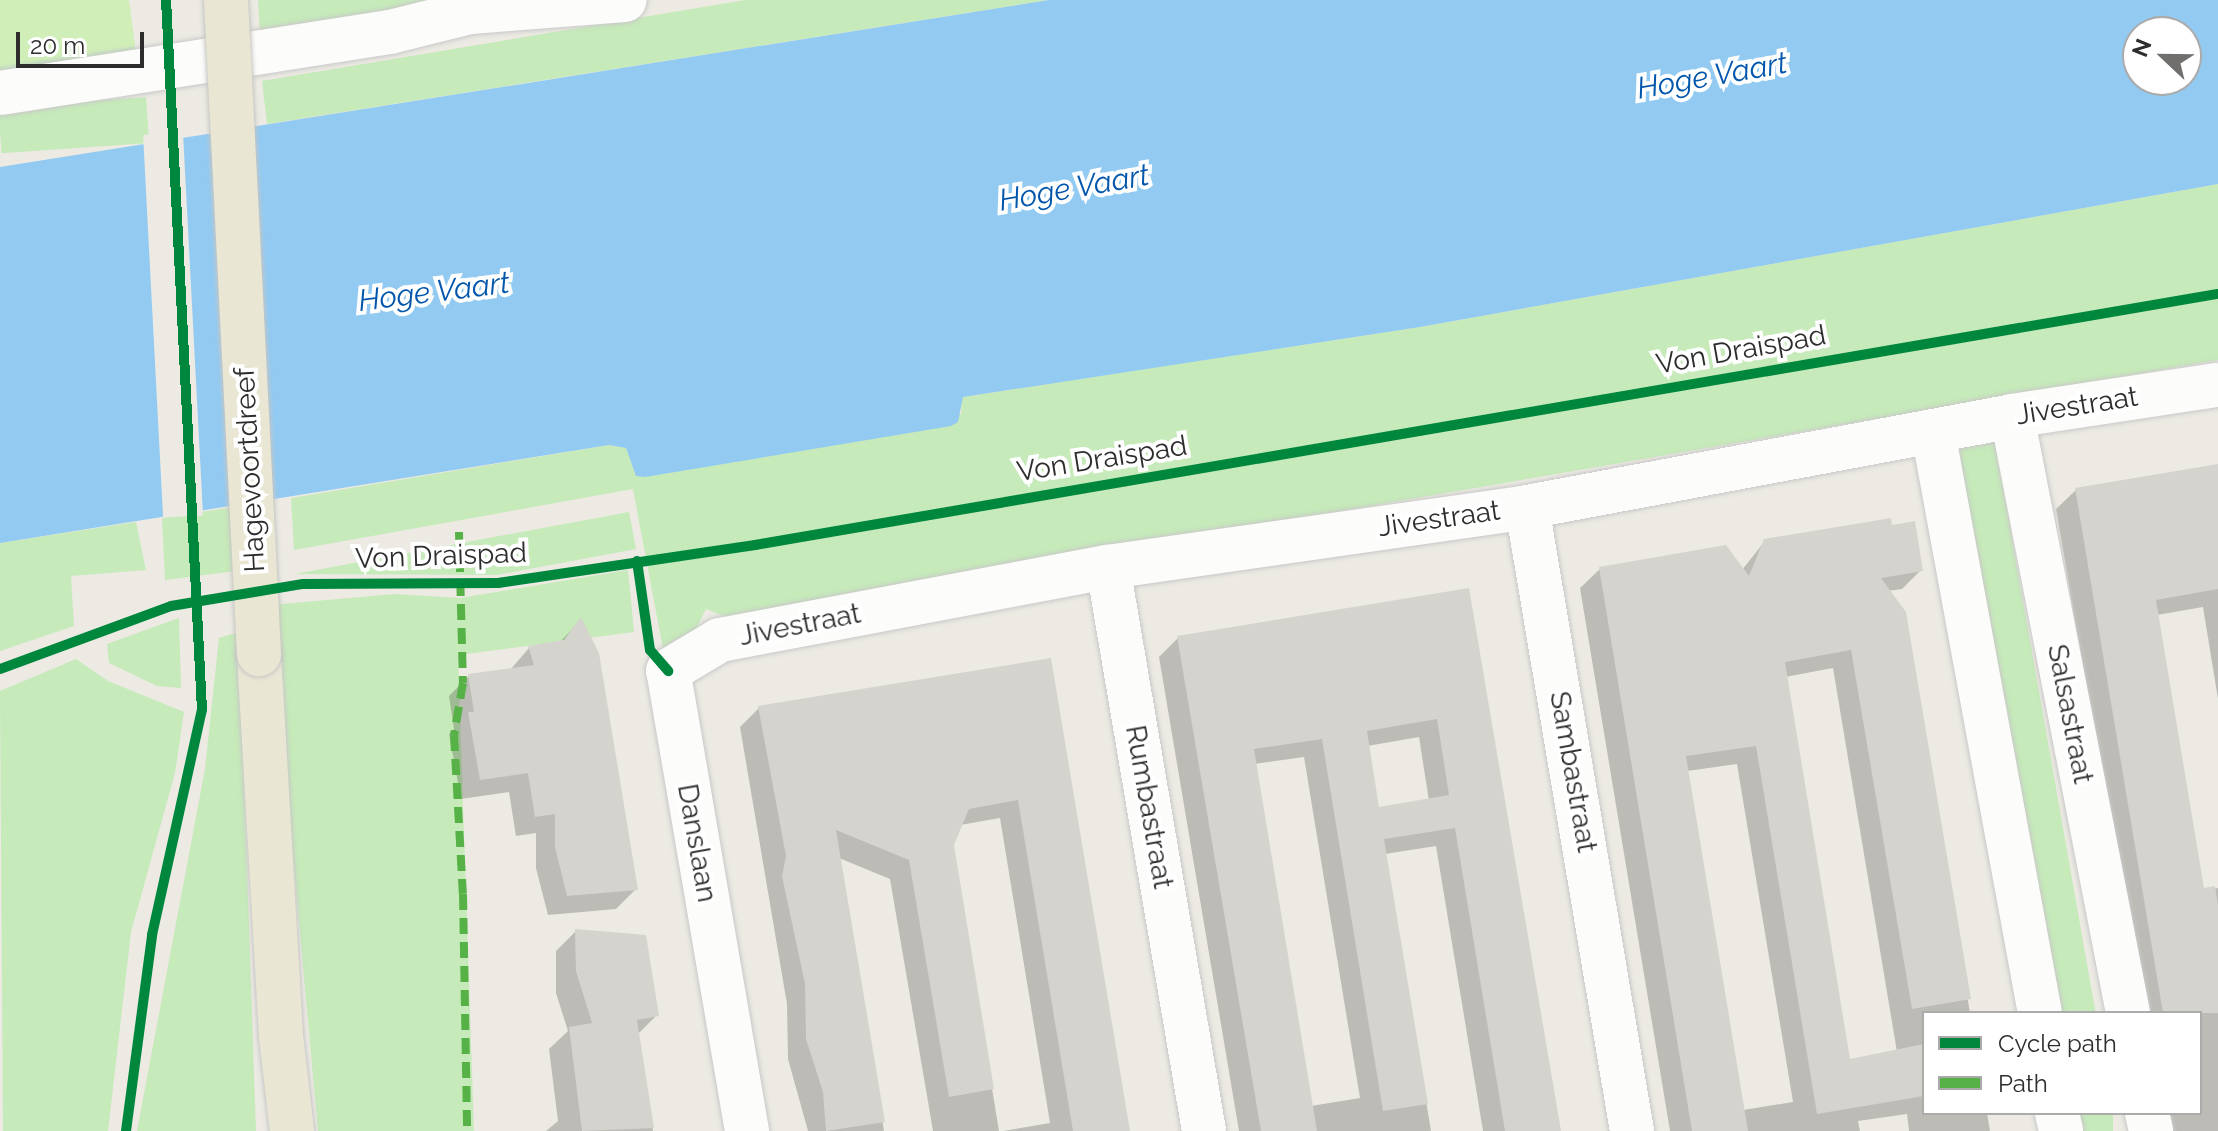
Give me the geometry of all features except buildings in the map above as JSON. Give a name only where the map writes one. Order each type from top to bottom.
[{"type":"main road","name":"Hagevoortdreef","points":[[226,0],[281,1036],[292,1131]]},
{"type":"main road","name":"Hagevoortdreef","points":[[278,1131],[281,1036]]},
{"type":"street","points":[[0,93],[390,32],[470,12],[625,0]]},
{"type":"street","name":"Jivestraat","points":[[668,671],[720,640],[1108,567],[1527,507],[2012,416],[2218,385]]},
{"type":"street","name":"Salsastraat","points":[[2012,416],[2128,1011]]},
{"type":"street","points":[[1933,432],[2040,1011]]},
{"type":"street","name":"Sambastraat","points":[[1527,507],[1632,1131]]},
{"type":"street","name":"Rumbastraat","points":[[1108,567],[1204,1131]]},
{"type":"street","name":"Danslaan","points":[[668,671],[747,1131]]},
{"type":"green space","points":[[0,0],[129,0],[135,46],[0,66]]},
{"type":"green space","points":[[258,0],[444,0],[260,32]]},
{"type":"green space","points":[[745,0],[1049,0],[267,124],[262,81]]},
{"type":"green space","points":[[135,46],[136,55],[0,78],[0,66]]},
{"type":"green space","points":[[146,97],[149,143],[2,153],[0,107]]},
{"type":"green space","points":[[2218,184],[2218,360],[726,617],[706,609],[690,641],[663,649],[633,489],[294,550],[291,498],[609,445],[626,448],[636,476],[961,414],[962,397],[1420,327]]},
{"type":"green space","points":[[1995,442],[2095,1011],[2050,1011],[1951,450]]},
{"type":"green space","points":[[266,502],[268,567],[165,580],[162,518]]},
{"type":"green space","points":[[629,512],[636,549],[497,575],[295,574]]},
{"type":"green space","points":[[136,522],[146,570],[71,576],[74,626],[0,651],[0,543]]},
{"type":"green space","points":[[628,570],[634,632],[458,655],[474,1131],[318,1131],[270,605],[395,594],[460,598]]},
{"type":"green space","points":[[179,618],[181,688],[157,686],[109,663],[107,644]]},
{"type":"green space","points":[[239,632],[256,1131],[137,1131],[205,769],[219,638]]},
{"type":"green space","points":[[76,659],[108,681],[184,712],[175,773],[131,932],[108,1131],[3,1131],[0,691]]},
{"type":"green space","points":[[2067,1115],[2113,1115],[2113,1131],[2067,1131]]},
{"type":"water","name":"Hoge Vaart","points":[[1049,0],[2218,0],[2218,184],[1420,327],[963,397],[958,422],[951,426],[645,477],[636,476],[626,448],[609,445],[0,543],[0,167]]},
{"type":"pier","points":[[183,133],[203,515],[163,518],[143,135]]},
{"type":"marked path","points":[[459,532],[463,683],[454,735],[463,894],[467,1131]]},
{"type":"cycle path","points":[[126,1131],[152,935],[202,710],[166,0]]},
{"type":"cycle path","name":"Von Draispad","points":[[0,669],[171,606],[303,584],[498,583],[755,545],[2218,294]]},
{"type":"cycle path","points":[[637,561],[650,650],[668,671]]}]
